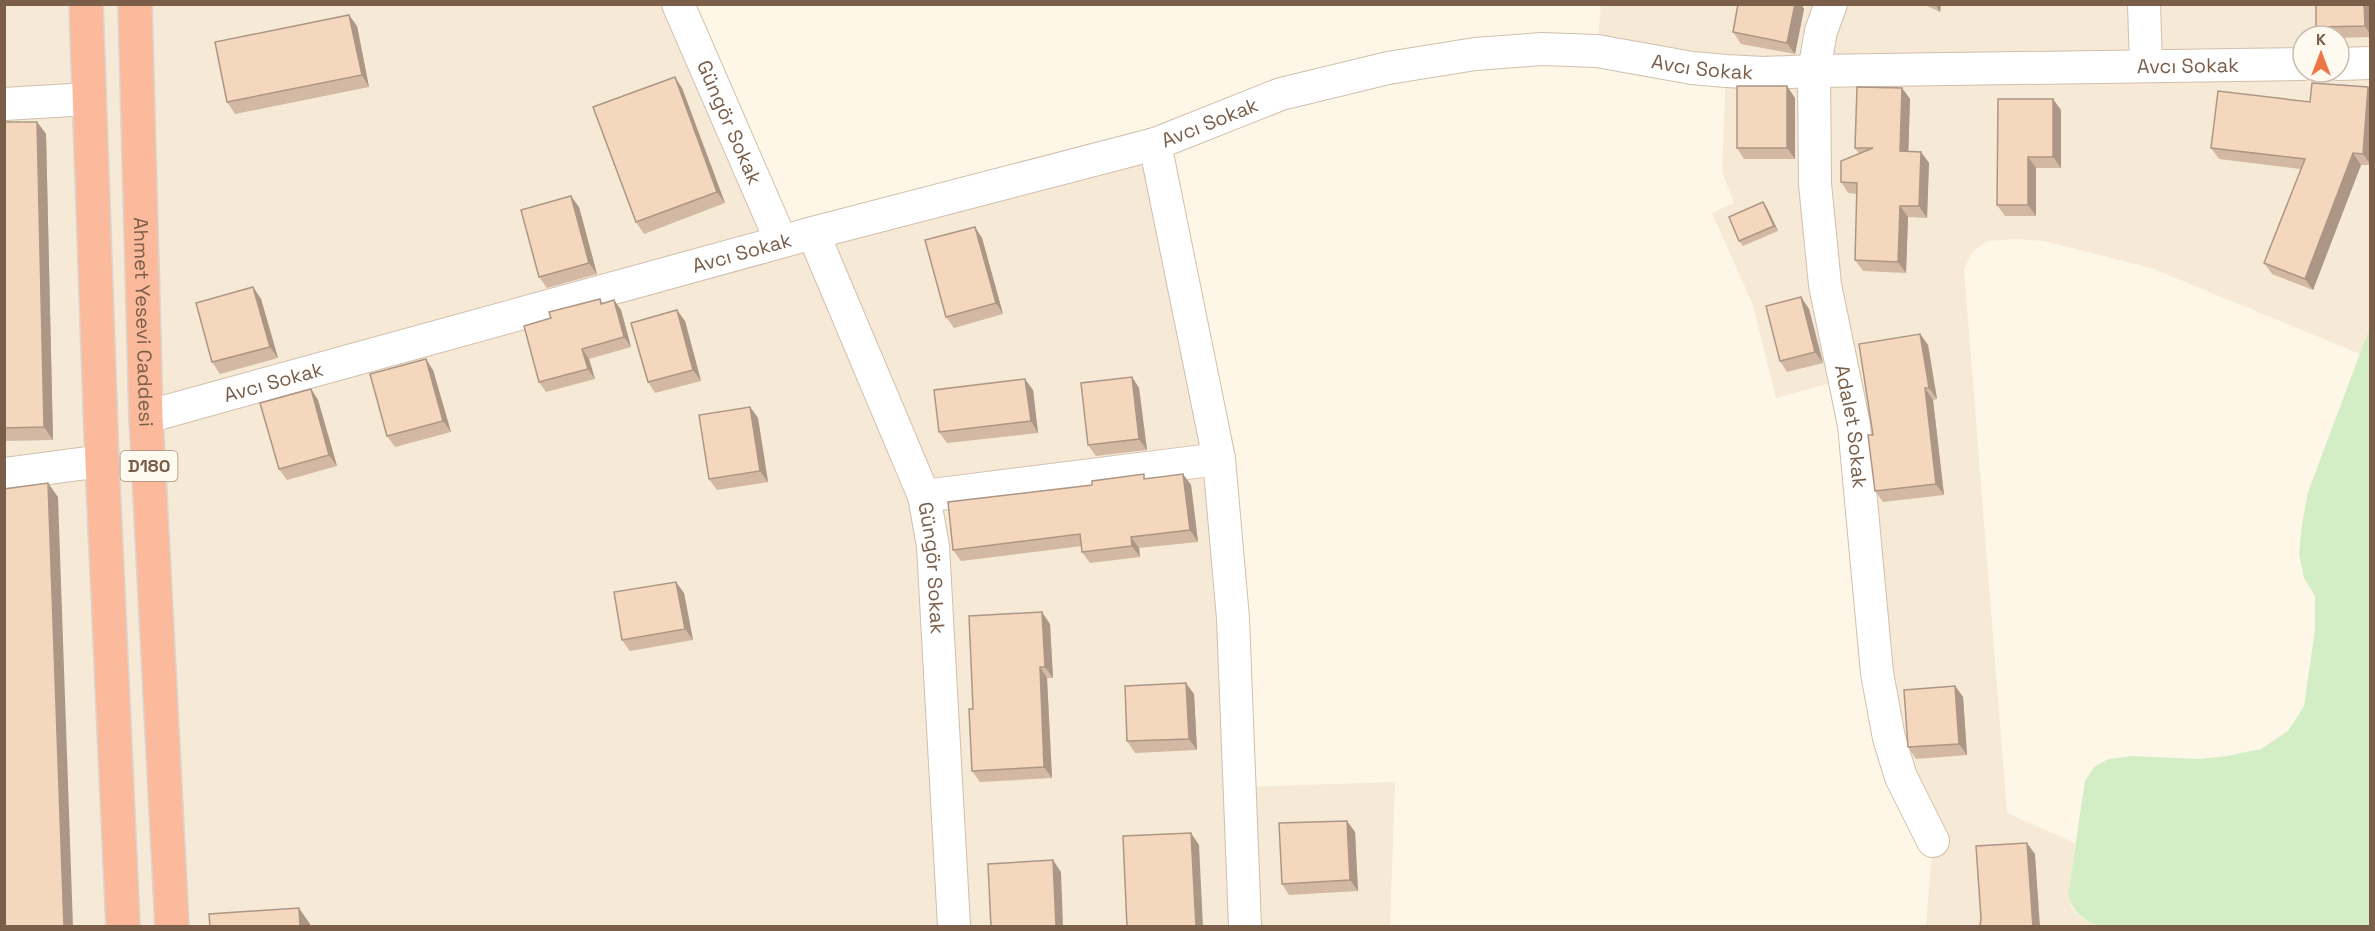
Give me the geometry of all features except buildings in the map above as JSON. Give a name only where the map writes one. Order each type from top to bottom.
[{"type":"highway","name":"D180","points":[[86,4],[102,461],[123,927]]},
{"type":"highway","name":"Ahmet Yesevi Caddesi","points":[[135,4],[146,417],[172,927]]},
{"type":"street","name":"Güngör Sokak","points":[[678,4],[781,241]]},
{"type":"street","name":"Adalet Sokak","points":[[1831,4],[1821,32],[1814,71],[1815,184],[1824,274],[1854,425],[1878,673],[1889,738],[1901,777],[1933,841]]},
{"type":"street","points":[[2144,4],[2146,66]]},
{"type":"street","name":"Avcı Sokak","points":[[146,417],[813,232],[1155,144],[1281,94],[1388,68],[1475,54],[1542,49],[1596,51],[1692,68],[1763,73],[2291,64]]},
{"type":"street","points":[[2351,64],[2370,63]]},
{"type":"street","points":[[4,104],[89,99]]},
{"type":"street","points":[[1155,144],[1220,459],[1233,618],[1245,927]]},
{"type":"street","name":"Güngör Sokak","points":[[813,232],[924,496],[933,546],[954,927]]},
{"type":"street","points":[[924,496],[1220,459]]},
{"type":"street","points":[[4,474],[102,461]]},
{"type":"shaded area","points":[[5,5],[678,5],[781,241],[1155,144],[1219,459],[1240,787],[1395,782],[1390,926],[5,926]]},
{"type":"shaded area","points":[[1601,5],[2370,5],[2370,327],[2360,354],[2151,268],[2044,241],[2016,239],[1988,241],[1973,251],[1964,269],[2007,813],[2075,843],[2068,895],[2072,908],[2082,918],[2097,926],[1926,926],[1933,841],[1901,777],[1845,379],[1776,398],[1753,305],[1712,213],[1734,203],[1722,172],[1726,71],[1597,51]]},
{"type":"green space","points":[[2370,327],[2370,926],[2097,926],[2079,914],[2068,895],[2085,781],[2094,767],[2108,759],[2133,756],[2198,759],[2261,749],[2288,731],[2304,706],[2315,630],[2315,596],[2304,578],[2299,554],[2302,524],[2308,492]]}]
